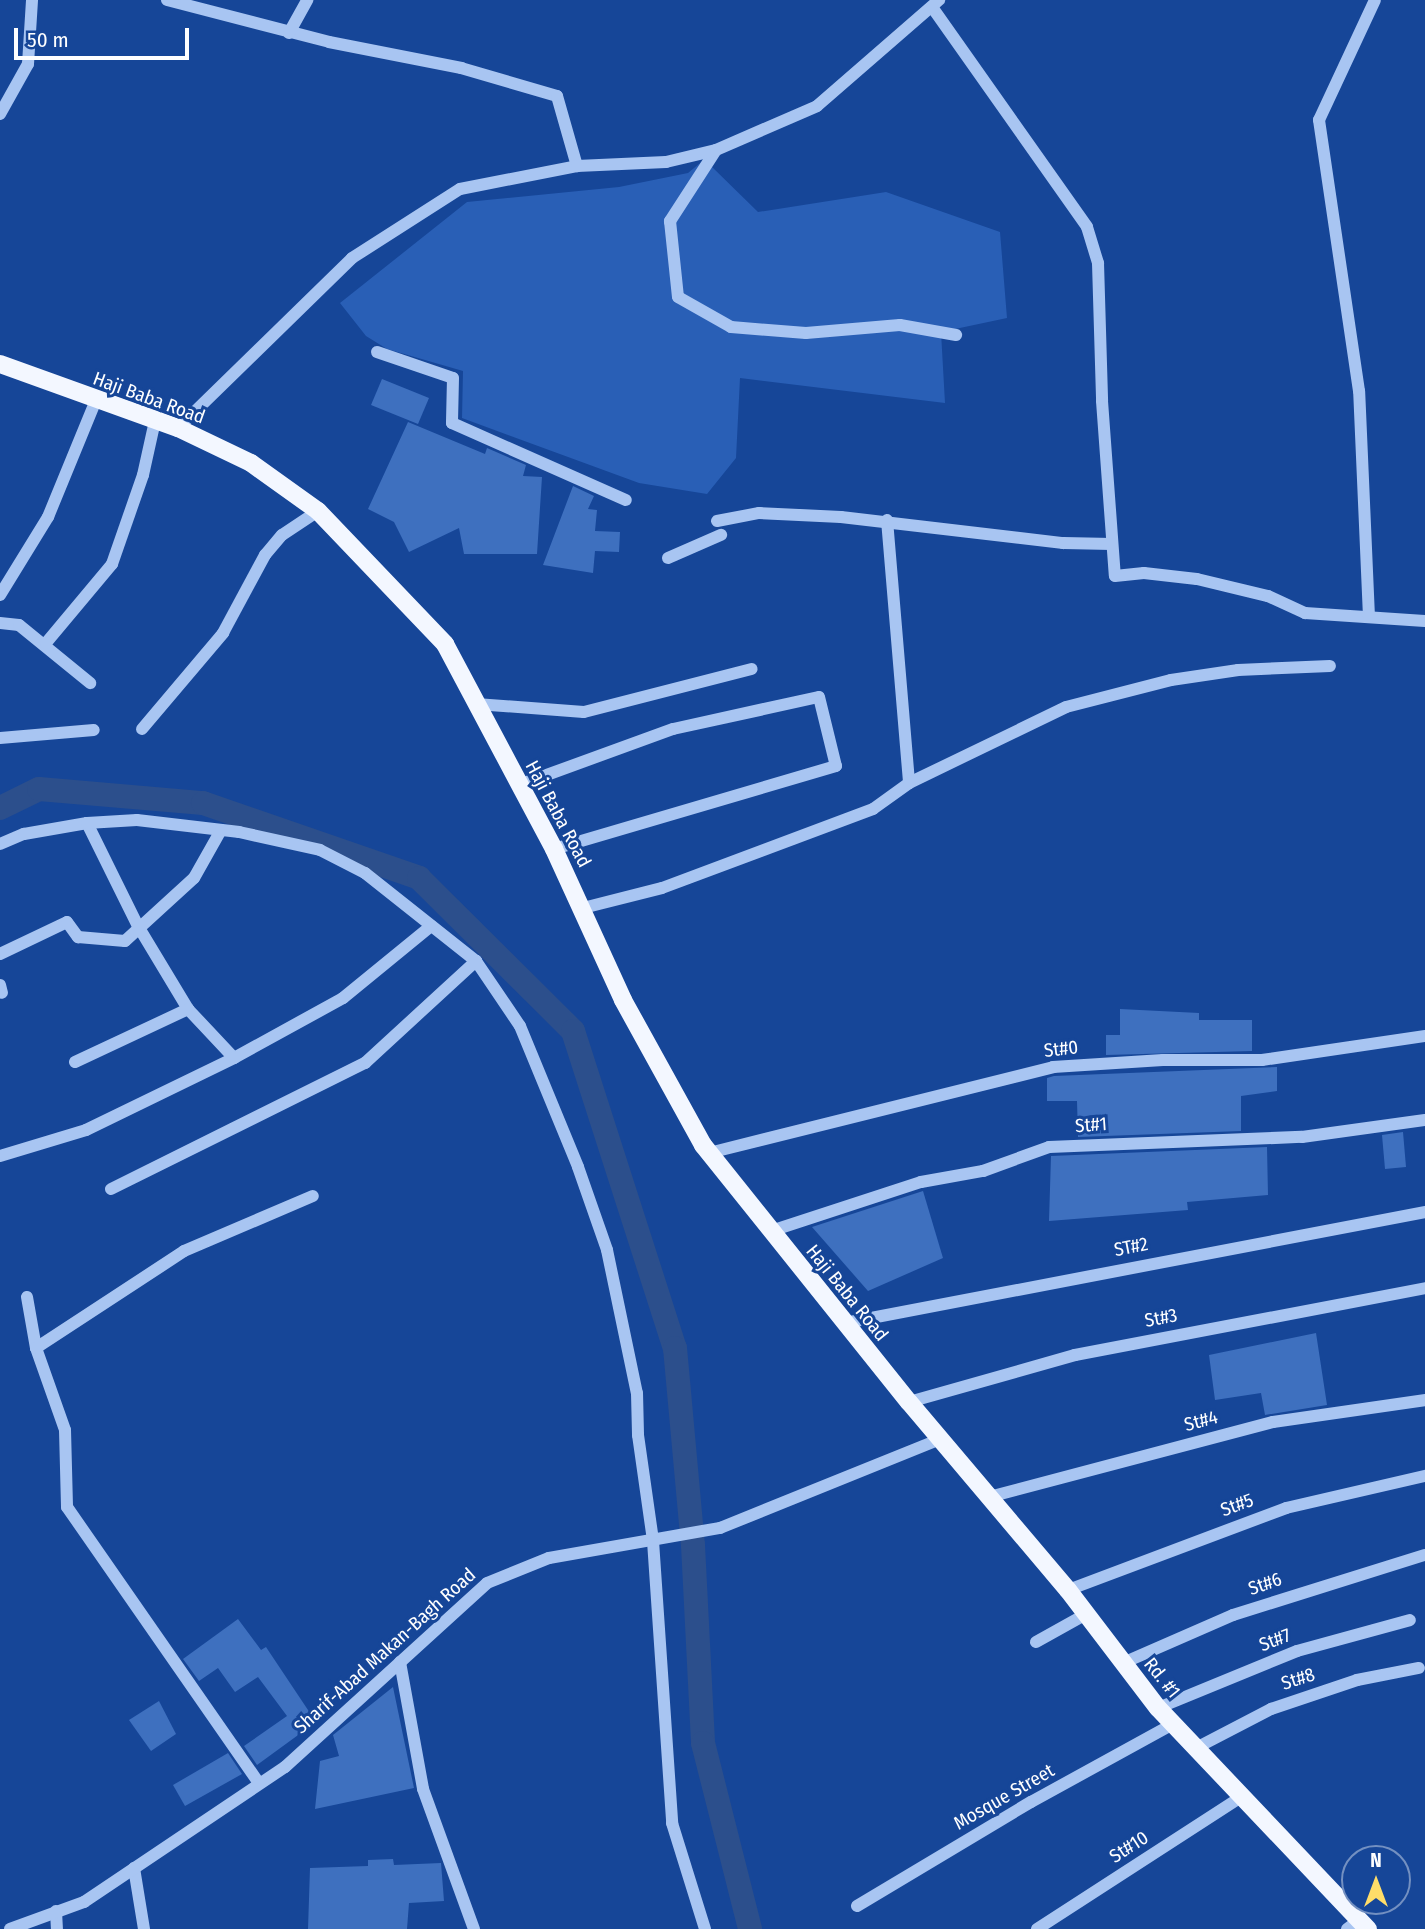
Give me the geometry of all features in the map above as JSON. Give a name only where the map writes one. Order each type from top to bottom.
[{"type":"main road","name":"Haji Baba Road","points":[[0,365],[178,428],[251,463],[318,511],[445,644],[554,849],[623,1000],[709,1153],[940,1439]]},
{"type":"main road","name":"Rd. #1","points":[[940,1439],[1068,1590],[1158,1708],[1358,1926]]},
{"type":"street","points":[[0,114],[28,64],[32,0]]},
{"type":"street","points":[[167,0],[289,33],[461,68],[557,96],[577,166]]},
{"type":"street","points":[[289,33],[307,0]]},
{"type":"street","points":[[1368,617],[1359,391],[1319,120],[1375,0]]},
{"type":"street","points":[[178,428],[352,258],[460,188],[577,166],[666,162],[716,150],[817,106],[935,3],[1087,227],[1098,263],[1115,576],[1144,573],[1197,579],[1268,596],[1305,613],[1425,621]]},
{"type":"street","points":[[716,150],[670,221],[678,297],[731,327],[806,333],[900,325],[956,335]]},
{"type":"street","points":[[377,352],[453,378],[452,423],[626,500]]},
{"type":"street","points":[[0,595],[48,517],[96,400]]},
{"type":"street","points":[[46,643],[112,564],[143,475],[155,421]]},
{"type":"street","points":[[142,729],[223,633],[265,555],[282,535],[318,511]]},
{"type":"street","points":[[717,522],[759,513],[887,520],[1063,544],[1112,544]]},
{"type":"street","points":[[887,520],[909,783]]},
{"type":"street","points":[[668,558],[721,535]]},
{"type":"street","points":[[0,623],[19,625],[46,643],[90,683]]},
{"type":"street","points":[[583,908],[662,888],[873,809],[909,783],[1066,707],[1171,680],[1238,670],[1330,666]]},
{"type":"street","points":[[476,704],[584,712],[752,669]]},
{"type":"street","points":[[519,785],[673,729],[819,697],[836,766],[554,849]]},
{"type":"street","points":[[0,738],[93,730]]},
{"type":"street","points":[[0,844],[24,834],[87,823],[137,820],[221,830],[320,850],[365,873],[476,961],[526,1035],[607,1250],[637,1393],[638,1435],[657,1540],[672,1823],[705,1929]]},
{"type":"street","points":[[87,823],[138,926],[188,1009],[234,1058]]},
{"type":"street","points":[[0,954],[67,922],[78,937],[125,941],[138,926],[194,878],[221,830]]},
{"type":"street","points":[[0,1156],[86,1130],[234,1058],[343,998],[431,926]]},
{"type":"street","points":[[111,1189],[365,1063],[476,961]]},
{"type":"street","points":[[75,1062],[188,1009]]},
{"type":"street","name":"St#0","points":[[709,1153],[1053,1068],[1163,1060],[1262,1060],[1425,1036]]},
{"type":"street","name":"St#1","points":[[771,1231],[920,1182],[983,1171],[1049,1147],[1301,1137],[1425,1120]]},
{"type":"street","points":[[36,1348],[184,1251],[313,1196]]},
{"type":"street","name":"ST#2","points":[[845,1323],[1425,1212]]},
{"type":"street","name":"St#3","points":[[909,1402],[1075,1355],[1425,1288]]},
{"type":"street","points":[[27,1297],[36,1348],[65,1430],[67,1507],[259,1783]]},
{"type":"street","name":"St#4","points":[[989,1497],[1273,1422],[1425,1400]]},
{"type":"street","name":"Sharif-Abad Makan-Bagh Road","points":[[10,1929],[84,1902],[285,1767],[487,1583],[549,1558],[725,1527],[940,1439]]},
{"type":"street","name":"St#5","points":[[1068,1590],[1286,1508],[1425,1476]]},
{"type":"street","name":"St#6","points":[[1122,1663],[1233,1615],[1425,1555]]},
{"type":"street","points":[[1036,1642],[1086,1614]]},
{"type":"street","name":"St#7","points":[[1158,1708],[1297,1651],[1410,1620]]},
{"type":"street","points":[[400,1662],[423,1789],[474,1929]]},
{"type":"street","name":"St#8","points":[[1196,1748],[1270,1709],[1357,1680],[1419,1668]]},
{"type":"street","name":"Mosque Street","points":[[857,1906],[1031,1802],[1173,1724]]},
{"type":"street","name":"St#10","points":[[1037,1929],[1241,1797]]},
{"type":"street","points":[[134,1868],[144,1929]]},
{"type":"street","points":[[55,1911],[57,1929]]},
{"type":"shaded area","points":[[716,150],[709,164],[758,212],[886,192],[1000,232],[1007,318],[941,332],[945,403],[740,378],[736,458],[707,494],[639,483],[462,418],[463,371],[387,349],[366,336],[340,303],[467,202],[619,187],[688,173]]},
{"type":"building","points":[[382,379],[429,398],[418,424],[371,405]]},
{"type":"building","points":[[408,422],[485,454],[487,448],[526,465],[523,476],[542,477],[537,554],[464,554],[459,528],[409,552],[394,522],[368,509]]},
{"type":"building","points":[[573,486],[594,496],[588,509],[597,510],[595,531],[620,532],[619,552],[595,551],[593,573],[543,565]]},
{"type":"building","points":[[1120,1009],[1199,1013],[1199,1020],[1252,1020],[1252,1051],[1106,1055],[1106,1035],[1120,1035]]},
{"type":"building","points":[[1277,1067],[1277,1091],[1241,1096],[1241,1131],[1078,1137],[1077,1101],[1047,1101],[1047,1078],[1054,1076]]},
{"type":"building","points":[[1403,1132],[1406,1167],[1385,1169],[1382,1135]]},
{"type":"building","points":[[1267,1147],[1268,1195],[1187,1202],[1188,1210],[1049,1221],[1051,1156]]},
{"type":"building","points":[[923,1191],[943,1258],[868,1291],[812,1227]]},
{"type":"building","points":[[1316,1333],[1327,1405],[1265,1415],[1261,1393],[1215,1400],[1209,1355]]},
{"type":"building","points":[[238,1619],[261,1650],[266,1647],[316,1722],[257,1765],[244,1746],[287,1716],[258,1677],[235,1692],[218,1668],[199,1681],[183,1659]]},
{"type":"building","points":[[393,1687],[414,1788],[315,1809],[320,1761],[339,1756],[333,1735]]},
{"type":"building","points":[[159,1701],[176,1734],[151,1751],[129,1720]]},
{"type":"building","points":[[228,1753],[242,1774],[185,1806],[173,1785]]},
{"type":"building","points":[[393,1859],[394,1865],[441,1863],[444,1901],[409,1903],[407,1929],[308,1929],[310,1868],[368,1866],[368,1860]]},
{"type":"waterway","points":[[0,808],[39,789],[203,803],[419,878],[573,1031],[675,1348],[693,1545],[703,1743],[750,1929]]}]
